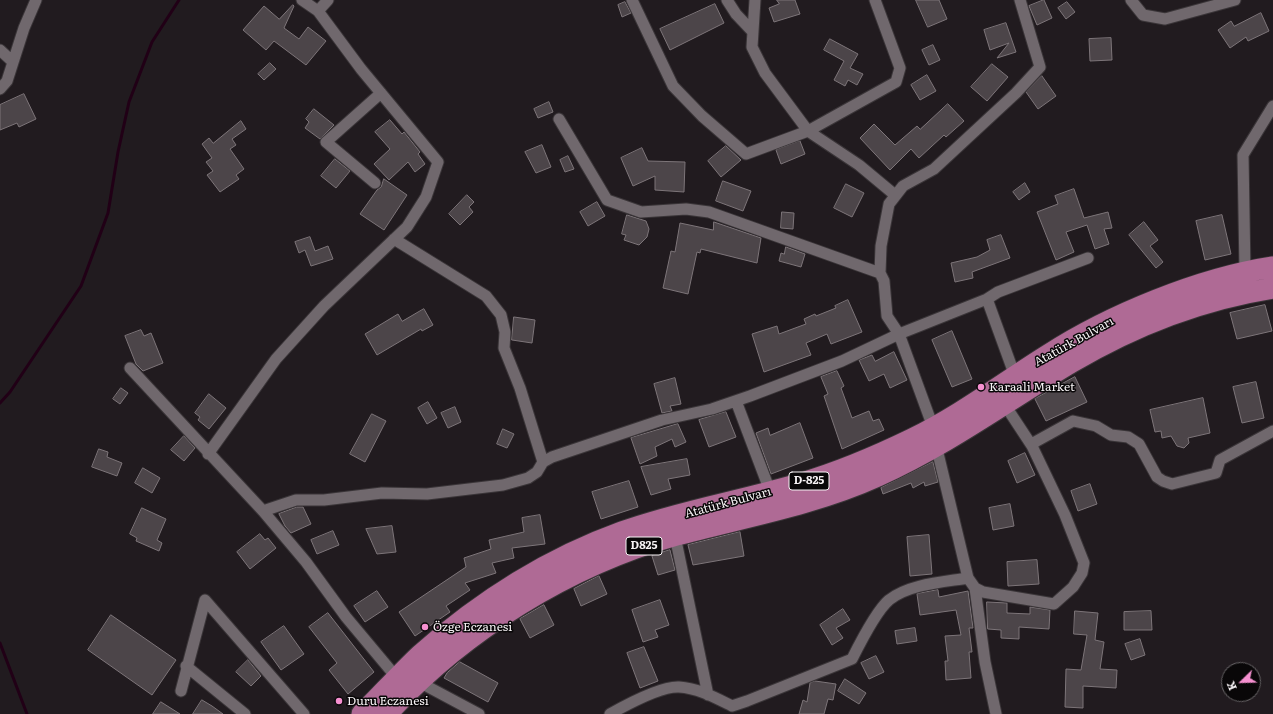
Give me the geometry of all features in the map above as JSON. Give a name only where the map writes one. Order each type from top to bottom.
[{"type":"highway","name":"Atatürk Bulvarı","points":[[387,714],[419,682],[452,653],[508,612],[537,594],[587,568],[675,536],[796,506],[878,476],[935,436],[1015,376],[1077,338],[1125,314],[1178,292],[1246,272],[1273,267]]},
{"type":"highway","name":"Atatürk Bulvarı","points":[[362,714],[421,655],[474,611],[545,566],[582,548],[625,531],[800,484],[855,464],[913,438],[935,436],[1005,405],[1084,356],[1151,324],[1184,311],[1238,295],[1273,288]]},
{"type":"street","points":[[0,89],[7,81],[24,28],[36,0]]},
{"type":"street","points":[[208,454],[276,359],[324,306],[407,227],[426,196],[438,162],[361,69],[318,11],[302,0]]},
{"type":"street","points":[[318,11],[328,0]]},
{"type":"street","points":[[632,0],[673,86],[702,116],[746,154],[808,131],[896,82],[900,68],[875,0]]},
{"type":"street","points":[[727,0],[736,14],[753,32]]},
{"type":"street","points":[[756,0],[752,47],[765,74],[808,131],[859,165],[895,195]]},
{"type":"street","points":[[996,714],[985,662],[975,588],[968,578],[935,436],[899,334],[887,316],[884,281],[880,273],[881,246],[886,216],[889,204],[895,195],[903,186],[934,169],[1016,93],[1040,67],[1020,0]]},
{"type":"street","points":[[1131,0],[1143,15],[1165,19],[1234,0]]},
{"type":"street","points":[[0,50],[13,62]]},
{"type":"street","points":[[376,183],[326,142],[381,93]]},
{"type":"street","points":[[1246,272],[1242,155],[1273,106]]},
{"type":"street","points":[[559,119],[607,200],[641,212],[686,209],[709,212],[880,273]]},
{"type":"street","points":[[394,239],[486,296],[501,315],[505,332],[504,348],[520,388],[543,462]]},
{"type":"street","points":[[263,511],[296,500],[324,500],[382,493],[427,494],[502,485],[528,478],[537,472],[543,462],[552,457],[626,432],[736,401],[842,361],[899,334],[987,298],[998,292],[1088,258]]},
{"type":"street","points":[[987,298],[1015,376]]},
{"type":"street","points":[[130,368],[208,454],[263,511],[306,562],[346,617],[397,678]]},
{"type":"street","points":[[736,401],[770,491]]},
{"type":"street","points":[[975,588],[983,592],[1054,604],[1073,587],[1082,574],[1084,563],[1065,515],[1032,446],[1005,405]]},
{"type":"street","points":[[1032,446],[1036,442],[1073,421],[1096,426],[1111,435],[1128,437],[1139,444],[1157,477],[1172,484],[1216,473],[1220,460],[1273,431]]},
{"type":"street","points":[[675,536],[708,695]]},
{"type":"street","points":[[610,714],[656,693],[678,687],[691,689],[732,706],[852,659],[869,628],[889,600],[915,588],[968,578]]},
{"type":"street","points":[[181,691],[186,666],[205,600],[304,714]]},
{"type":"street","points":[[186,666],[245,714]]},
{"type":"street","points":[[419,682],[479,714]]},
{"type":"building","points":[[777,0],[795,0],[800,14],[774,22],[769,8],[779,4]]},
{"type":"building","points":[[916,0],[939,0],[947,19],[928,27]]},
{"type":"building","points":[[1044,0],[1052,18],[1037,25],[1029,6]]},
{"type":"building","points":[[625,2],[631,13],[622,17],[618,5]]},
{"type":"building","points":[[1067,2],[1075,12],[1066,19],[1058,8]]},
{"type":"building","points":[[715,4],[724,23],[670,50],[660,29]]},
{"type":"building","points":[[293,5],[294,6],[284,28],[299,39],[308,27],[326,41],[306,65],[274,41],[266,50],[243,30],[264,6],[279,19]]},
{"type":"building","points":[[1261,13],[1269,31],[1248,41],[1246,37],[1230,48],[1218,30],[1231,21],[1234,26]]},
{"type":"building","points":[[1006,23],[1016,52],[997,58],[1009,43],[990,50],[984,30]]},
{"type":"building","points":[[1111,38],[1112,60],[1090,61],[1089,39]]},
{"type":"building","points":[[830,39],[858,54],[850,68],[863,74],[857,85],[848,80],[845,86],[834,80],[844,61],[824,50]]},
{"type":"building","points":[[933,45],[940,60],[929,65],[922,50]]},
{"type":"building","points":[[270,63],[276,69],[264,80],[258,74]]},
{"type":"building","points":[[992,64],[1008,77],[987,101],[971,87]]},
{"type":"building","points":[[927,75],[936,91],[920,100],[911,85]]},
{"type":"building","points":[[1042,76],[1056,96],[1038,109],[1026,92]]},
{"type":"building","points":[[24,94],[36,119],[19,127],[17,123],[0,130],[0,105]]},
{"type":"building","points":[[549,102],[553,112],[538,118],[534,109]]},
{"type":"building","points":[[948,104],[964,121],[946,137],[944,135],[919,158],[911,149],[890,170],[860,138],[874,124],[895,145],[917,126],[920,129]]},
{"type":"building","points":[[314,109],[334,125],[320,139],[305,128],[309,122],[306,119]]},
{"type":"building","points":[[390,120],[402,134],[404,132],[420,152],[418,154],[425,164],[415,172],[408,162],[389,180],[374,164],[390,149],[375,132]]},
{"type":"building","points":[[241,121],[246,129],[232,139],[236,145],[230,149],[244,169],[236,175],[239,179],[220,192],[207,175],[213,171],[206,162],[212,158],[202,144],[209,138],[213,143]]},
{"type":"building","points":[[800,141],[805,154],[781,164],[776,150]]},
{"type":"building","points":[[542,145],[551,167],[536,173],[525,152]]},
{"type":"building","points":[[726,146],[741,160],[721,177],[708,161]]},
{"type":"building","points":[[642,148],[648,161],[685,162],[684,192],[655,190],[655,176],[633,186],[621,158]]},
{"type":"building","points":[[568,156],[574,169],[565,172],[560,160]]},
{"type":"building","points":[[335,159],[350,171],[336,188],[321,176]]},
{"type":"building","points":[[384,179],[407,195],[384,230],[360,214],[377,190],[381,187]]},
{"type":"building","points":[[723,181],[751,191],[743,211],[716,201]]},
{"type":"building","points":[[1025,183],[1030,192],[1019,200],[1013,192]]},
{"type":"building","points":[[846,184],[864,193],[852,217],[834,208]]},
{"type":"building","points":[[1074,189],[1084,218],[1108,212],[1112,228],[1104,229],[1109,244],[1095,249],[1087,225],[1066,232],[1074,252],[1056,260],[1037,212],[1058,204],[1055,196]]},
{"type":"building","points":[[467,195],[474,202],[469,207],[473,212],[460,225],[449,214]]},
{"type":"building","points":[[597,202],[605,216],[588,226],[580,212]]},
{"type":"building","points":[[782,212],[794,213],[793,229],[781,228]]},
{"type":"building","points":[[627,215],[646,221],[649,229],[647,237],[639,245],[624,240],[626,235],[622,234]]},
{"type":"building","points":[[1222,215],[1231,254],[1205,260],[1196,221]]},
{"type":"building","points":[[714,222],[761,238],[757,263],[701,249],[700,253],[697,252],[688,294],[663,288],[671,251],[675,252],[680,223],[713,230]]},
{"type":"building","points":[[1144,222],[1158,240],[1150,246],[1163,262],[1156,268],[1129,235]]},
{"type":"building","points":[[1001,235],[1010,258],[972,272],[973,278],[955,282],[951,263],[977,257],[990,250],[987,240]]},
{"type":"building","points":[[310,237],[315,251],[328,246],[333,259],[311,266],[305,250],[299,253],[295,242]]},
{"type":"building","points":[[786,247],[805,254],[801,267],[779,261],[781,253],[784,254]]},
{"type":"building","points":[[848,300],[862,332],[831,344],[827,334],[806,343],[811,355],[764,372],[752,334],[777,326],[779,334],[806,324],[804,319],[836,308],[835,306]]},
{"type":"building","points":[[1265,305],[1272,331],[1237,339],[1230,313]]},
{"type":"building","points":[[424,309],[433,325],[422,331],[421,329],[377,355],[365,334],[398,314],[402,321]]},
{"type":"building","points":[[514,317],[535,320],[532,343],[512,340]]},
{"type":"building","points":[[141,330],[144,336],[151,333],[163,363],[143,371],[136,364],[125,336]]},
{"type":"building","points":[[952,331],[972,379],[952,387],[932,340]]},
{"type":"building","points":[[894,352],[907,380],[890,388],[884,374],[869,381],[859,360],[872,355],[875,361]]},
{"type":"building","points":[[837,371],[844,386],[841,388],[852,418],[869,411],[873,421],[879,419],[884,430],[842,449],[824,396],[828,394],[821,377]]},
{"type":"building","points":[[1075,377],[1087,402],[1046,421],[1035,399]]},
{"type":"building","points":[[675,378],[681,404],[670,406],[672,411],[662,413],[654,384]]},
{"type":"building","points":[[1256,382],[1264,418],[1242,423],[1233,387]]},
{"type":"building","points":[[121,388],[128,393],[120,404],[113,399]]},
{"type":"building","points":[[209,394],[226,408],[209,429],[198,420],[200,417],[195,413]]},
{"type":"building","points":[[1203,398],[1210,433],[1188,438],[1189,443],[1184,448],[1177,446],[1171,436],[1162,438],[1161,431],[1155,432],[1150,410]]},
{"type":"building","points":[[428,402],[437,418],[427,424],[418,408]]},
{"type":"building","points":[[455,407],[461,422],[448,428],[441,413]]},
{"type":"building","points":[[726,412],[736,437],[709,447],[699,420]]},
{"type":"building","points":[[372,414],[386,421],[365,462],[350,454]]},
{"type":"building","points":[[800,423],[813,458],[771,474],[756,433],[768,428],[770,435]]},
{"type":"building","points":[[678,424],[686,442],[675,447],[672,439],[655,447],[657,456],[640,464],[631,438]]},
{"type":"building","points":[[503,429],[514,434],[507,448],[497,444]]},
{"type":"building","points":[[184,436],[195,448],[184,461],[171,450]]},
{"type":"building","points":[[99,449],[108,452],[107,457],[122,463],[117,476],[92,467]]},
{"type":"building","points":[[1025,453],[1035,475],[1017,483],[1008,461]]},
{"type":"building","points":[[687,459],[690,475],[668,479],[671,489],[651,495],[641,467]]},
{"type":"building","points":[[933,462],[938,482],[925,486],[924,482],[913,488],[911,483],[883,494],[881,488]]},
{"type":"building","points":[[143,468],[160,478],[152,493],[135,483]]},
{"type":"building","points":[[629,481],[638,507],[601,519],[592,492]]},
{"type":"building","points":[[1090,484],[1097,504],[1078,511],[1071,491]]},
{"type":"building","points":[[1010,504],[1014,526],[993,530],[989,508]]},
{"type":"building","points":[[297,507],[303,507],[311,524],[291,533],[285,526],[279,514]]},
{"type":"building","points":[[142,508],[166,519],[157,540],[162,543],[159,551],[136,541],[137,538],[130,534]]},
{"type":"building","points":[[540,515],[545,544],[512,548],[514,558],[492,563],[496,573],[465,583],[470,590],[446,606],[450,612],[415,636],[399,612],[466,567],[464,558],[491,549],[489,540],[524,532],[522,518]]},
{"type":"building","points":[[392,526],[396,552],[377,554],[366,529]]},
{"type":"building","points":[[333,531],[339,545],[317,554],[311,540]]},
{"type":"building","points":[[740,532],[744,556],[693,565],[688,545]]},
{"type":"building","points":[[260,534],[265,540],[268,538],[276,548],[250,569],[237,552]]},
{"type":"building","points":[[929,535],[932,574],[910,576],[907,537]]},
{"type":"building","points":[[670,550],[675,570],[658,575],[652,556]]},
{"type":"building","points":[[1037,560],[1039,584],[1008,586],[1007,562]]},
{"type":"building","points":[[599,576],[607,594],[581,606],[574,589]]},
{"type":"building","points":[[938,590],[939,597],[968,591],[973,628],[969,628],[972,652],[969,652],[971,678],[946,680],[945,661],[948,661],[945,636],[961,635],[956,610],[920,615],[917,594]]},
{"type":"building","points":[[377,591],[388,607],[365,622],[354,606]]},
{"type":"building","points":[[660,600],[669,625],[655,630],[658,637],[643,642],[632,610]]},
{"type":"building","points":[[987,602],[1007,603],[1007,613],[1030,614],[1030,607],[1050,610],[1049,629],[1019,627],[1019,639],[1001,638],[1001,630],[988,629]]},
{"type":"building","points":[[544,605],[554,625],[530,638],[520,619]]},
{"type":"building","points":[[843,609],[850,620],[836,628],[843,638],[832,645],[820,625]]},
{"type":"building","points":[[1075,611],[1098,613],[1095,640],[1104,642],[1100,669],[1117,670],[1116,688],[1083,686],[1083,708],[1065,707],[1066,669],[1081,670],[1087,635],[1074,634]]},
{"type":"building","points":[[1151,611],[1152,630],[1124,630],[1124,612]]},
{"type":"building","points":[[328,613],[374,672],[348,694],[329,670],[337,663],[309,627]]},
{"type":"building","points":[[111,615],[176,660],[152,695],[88,650]]},
{"type":"building","points":[[284,626],[304,654],[281,670],[261,642]]},
{"type":"building","points":[[915,628],[917,641],[897,644],[895,631]]},
{"type":"building","points":[[1140,639],[1145,655],[1131,660],[1125,644]]},
{"type":"building","points":[[644,647],[658,681],[640,688],[627,653]]},
{"type":"building","points":[[876,656],[884,672],[869,679],[861,663]]},
{"type":"building","points":[[248,660],[261,676],[251,686],[236,672]]},
{"type":"building","points":[[460,662],[498,683],[488,702],[444,678],[447,673]]},
{"type":"building","points":[[845,679],[866,693],[859,704],[838,691]]},
{"type":"building","points":[[815,681],[836,684],[833,700],[828,699],[824,714],[799,714],[803,700],[807,702],[810,683]]},
{"type":"building","points":[[202,700],[212,706],[223,714],[193,714]]},
{"type":"building","points":[[161,702],[180,714],[153,714]]},
{"type":"waterway","points":[[0,403],[10,392],[81,286],[108,213],[118,152],[129,102],[152,42],[179,0]]},
{"type":"waterway","points":[[0,643],[27,714]]},
{"type":"place","name":"Karaali Market","points":[[981,387]]},
{"type":"place","name":"Özge Eczanesi","points":[[425,627]]},
{"type":"place","name":"Duru Eczanesi","points":[[339,701]]}]
